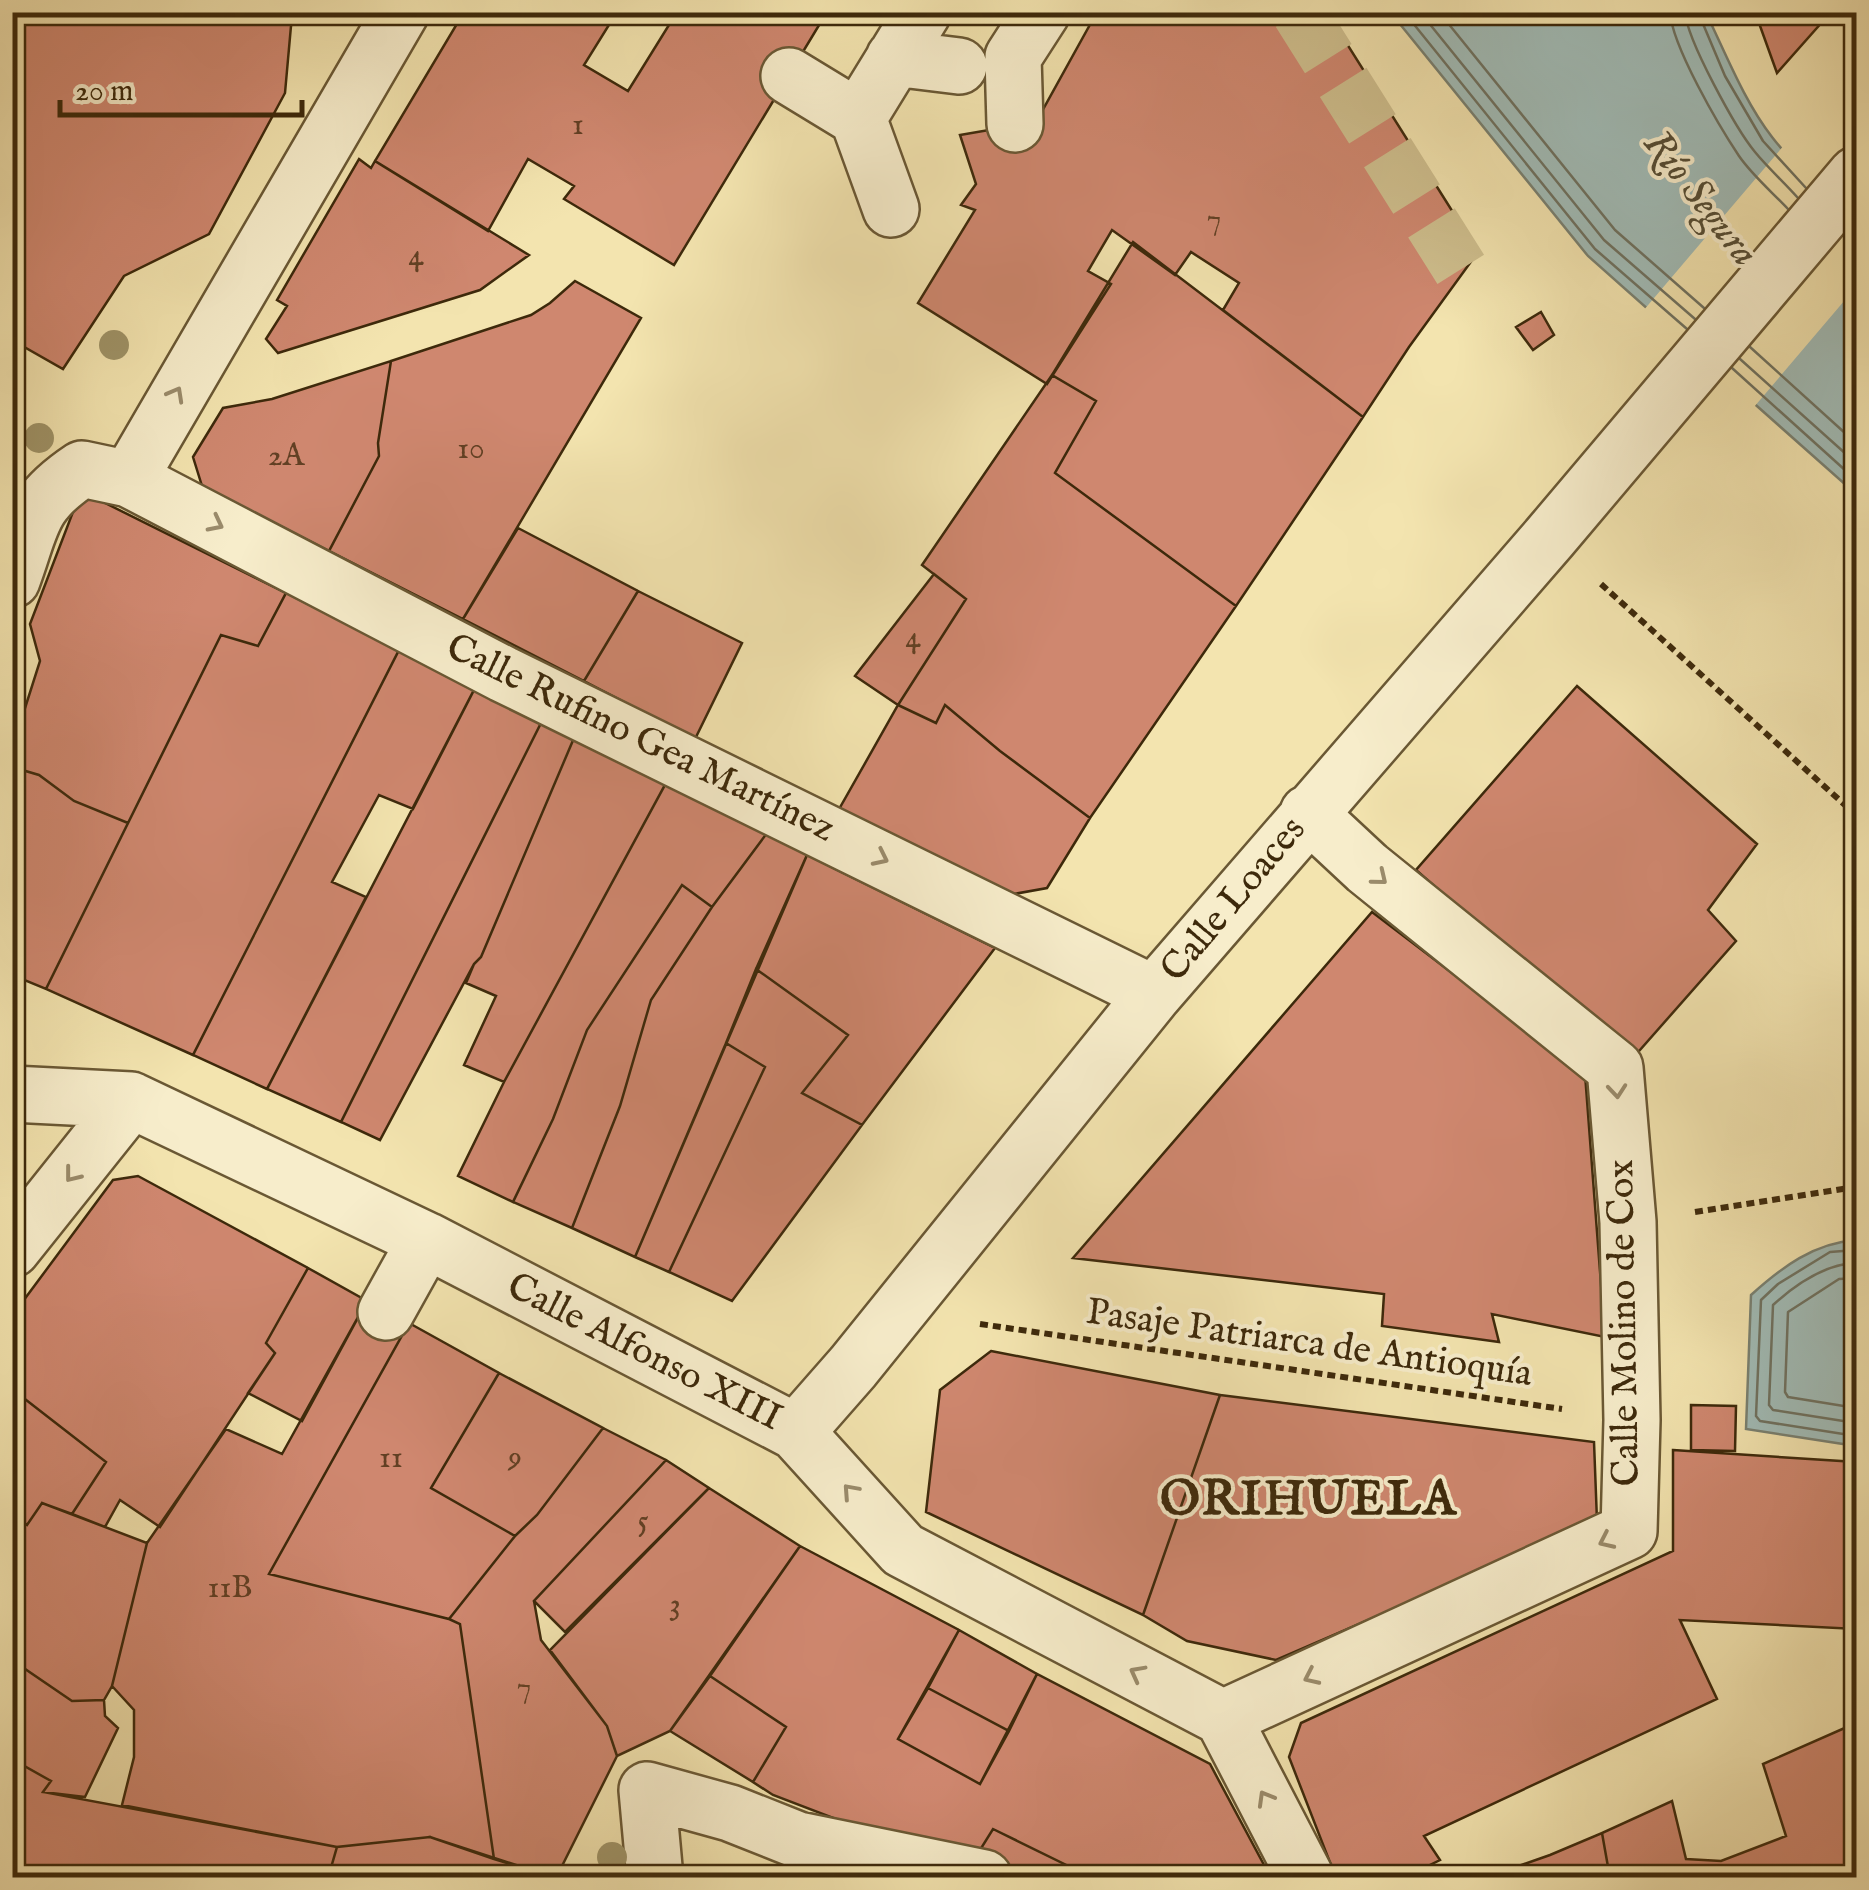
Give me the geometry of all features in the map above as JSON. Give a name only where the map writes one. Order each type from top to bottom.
[{"type":"street","points":[[129,479],[402,12]]},
{"type":"street","points":[[858,118],[923,12]]},
{"type":"street","points":[[894,58],[982,68],[1014,56],[1042,12]]},
{"type":"street","points":[[982,68],[1015,124]]},
{"type":"street","points":[[789,76],[858,118],[891,209]]},
{"type":"street","name":"Calle Loaces","points":[[796,1432],[866,1352],[1154,994],[1851,182]]},
{"type":"street","name":"Calle Rufino Gea Martínez","points":[[14,572],[36,511],[57,486],[82,470],[129,479],[504,674],[1154,994]]},
{"type":"street","name":"Calle Molino de Cox","points":[[1223,1718],[1629,1530],[1632,1420],[1628,1222],[1615,1068],[1367,868],[1308,813]]},
{"type":"street","name":"Calle Alfonso XIII","points":[[12,1094],[131,1100],[426,1240],[796,1432],[903,1550],[1223,1718]]},
{"type":"street","points":[[12,1249],[131,1100]]},
{"type":"street","points":[[386,1312],[426,1240]]},
{"type":"street","points":[[1223,1718],[1306,1878]]},
{"type":"street","points":[[655,1878],[647,1790],[730,1813],[798,1840],[984,1878]]},
{"type":"path","points":[[1550,536],[1856,815]]},
{"type":"path","points":[[1628,1222],[1856,1187]]},
{"type":"path","name":"Pasaje Patriarca de Antioquía","points":[[977,1323],[1632,1420]]},
{"type":"water","name":"Río Segura","points":[[1391,13],[1706,13],[1744,93],[1772,137],[1801,170],[1856,220],[1856,494],[1588,256]]},
{"type":"water","points":[[1856,1240],[1856,1446],[1746,1429],[1751,1295],[1812,1251]]},
{"type":"pier","points":[[1785,144],[1856,213],[1856,287],[1754,407],[1643,311]]},
{"type":"building","points":[[12,12],[300,12],[291,26],[285,93],[209,234],[124,276],[63,369],[12,340]]},
{"type":"building","points":[[464,12],[617,12],[584,65],[628,91],[677,12],[827,12],[674,265],[564,199],[574,186],[528,159],[488,231],[375,161]]},
{"type":"building","points":[[1097,12],[1317,12],[1337,28],[1478,252],[1363,417],[1223,310],[1239,283],[1191,252],[1175,275],[1112,230],[1088,271],[1111,284],[1047,384],[918,303],[975,210],[961,205],[976,184],[960,135],[1036,122]]},
{"type":"building","points":[[1755,12],[1831,12],[1777,73]]},
{"type":"building","points":[[359,159],[371,168],[375,161],[529,255],[480,290],[278,353],[266,339],[287,306],[277,300]]},
{"type":"building","points":[[1133,242],[1363,417],[1236,606],[1055,473],[1096,401],[1052,375]]},
{"type":"building","points":[[575,281],[641,318],[463,619],[329,551],[379,456],[391,361],[531,315]]},
{"type":"building","points":[[1541,312],[1554,335],[1533,350],[1516,327]]},
{"type":"building","points":[[391,361],[379,456],[329,551],[202,486],[193,457],[223,408],[272,399]]},
{"type":"building","points":[[1052,375],[1096,401],[1055,473],[1236,606],[1090,818],[945,705],[936,723],[898,705],[966,599],[922,565]]},
{"type":"building","points":[[81,491],[286,593],[258,646],[221,635],[128,823],[74,801],[39,775],[12,767],[12,749],[40,661],[30,624]]},
{"type":"building","points":[[518,528],[638,591],[584,681],[463,619]]},
{"type":"building","points":[[934,574],[966,599],[898,705],[855,676]]},
{"type":"building","points":[[638,591],[742,643],[695,739],[584,681]]},
{"type":"building","points":[[286,593],[399,650],[193,1055],[46,989],[221,635],[258,646]]},
{"type":"building","points":[[399,650],[475,688],[413,809],[379,795],[332,882],[366,897],[267,1089],[193,1055]]},
{"type":"building","points":[[1577,686],[1757,844],[1708,910],[1736,941],[1632,1059],[1416,870]]},
{"type":"building","points":[[475,688],[542,721],[341,1122],[267,1089]]},
{"type":"building","points":[[898,705],[936,723],[945,705],[1090,818],[1047,888],[1003,896],[838,811]]},
{"type":"building","points":[[542,721],[574,738],[481,957],[380,1140],[341,1122]]},
{"type":"building","points":[[574,738],[666,783],[504,1082],[464,1065],[496,996],[466,983],[481,957]]},
{"type":"building","points":[[12,767],[39,775],[74,801],[128,823],[46,989],[12,975]]},
{"type":"building","points":[[666,783],[767,833],[712,907],[682,885],[587,1030],[553,1119],[513,1202],[458,1176],[504,1082]]},
{"type":"building","points":[[767,833],[807,855],[635,1257],[572,1228],[620,1106],[651,1000]]},
{"type":"building","points":[[807,855],[995,948],[862,1125],[802,1093],[848,1035],[756,969]]},
{"type":"building","points":[[682,885],[712,907],[651,1000],[620,1106],[572,1228],[513,1202],[553,1119],[587,1030]]},
{"type":"building","points":[[1372,912],[1585,1074],[1605,1337],[1492,1314],[1499,1342],[1382,1326],[1384,1294],[1073,1258]]},
{"type":"building","points":[[756,969],[848,1035],[802,1093],[862,1125],[732,1301],[669,1272],[765,1067],[726,1043]]},
{"type":"building","points":[[726,1043],[765,1067],[669,1272],[635,1257]]},
{"type":"building","points":[[138,1176],[308,1268],[266,1343],[275,1353],[160,1527],[120,1500],[105,1527],[72,1514],[106,1462],[12,1389],[12,1316],[113,1180]]},
{"type":"building","points":[[308,1268],[367,1301],[302,1421],[248,1393],[275,1353],[266,1343]]},
{"type":"building","points":[[367,1301],[409,1323],[269,1574],[460,1624],[494,1859],[430,1837],[337,1847],[122,1805],[134,1757],[134,1710],[112,1686],[147,1543],[226,1429],[282,1454]]},
{"type":"building","points":[[409,1323],[499,1373],[431,1488],[515,1536],[449,1619],[269,1574]]},
{"type":"building","points":[[991,1351],[1220,1395],[1143,1615],[926,1512],[940,1390]]},
{"type":"building","points":[[499,1373],[603,1428],[537,1515],[515,1536],[431,1488]]},
{"type":"building","points":[[12,1389],[106,1462],[72,1514],[42,1503],[27,1525],[12,1513]]},
{"type":"building","points":[[1220,1395],[1594,1442],[1597,1521],[1276,1660],[1187,1641],[1143,1615]]},
{"type":"building","points":[[1691,1405],[1736,1406],[1735,1451],[1691,1450]]},
{"type":"building","points":[[603,1428],[666,1460],[534,1601],[541,1640],[607,1726],[617,1756],[556,1878],[494,1859],[460,1624],[449,1619],[515,1536],[537,1515]]},
{"type":"building","points":[[1673,1450],[1856,1462],[1856,1629],[1680,1620],[1717,1699],[1424,1836],[1440,1860],[1403,1878],[1336,1878],[1289,1757],[1301,1723],[1673,1551]]},
{"type":"building","points":[[666,1460],[709,1488],[565,1632],[534,1601]]},
{"type":"building","points":[[709,1488],[800,1546],[670,1731],[617,1756],[607,1726],[550,1650]]},
{"type":"building","points":[[42,1503],[147,1543],[112,1686],[104,1700],[72,1701],[12,1660],[12,1513],[27,1525]]},
{"type":"building","points":[[800,1546],[959,1630],[898,1739],[980,1784],[1037,1674],[1210,1764],[1271,1878],[1093,1878],[993,1829],[975,1858],[888,1839],[773,1795],[753,1782],[786,1727],[710,1676]]},
{"type":"building","points":[[959,1630],[1037,1674],[1009,1731],[928,1688]]},
{"type":"building","points":[[12,1660],[72,1701],[104,1700],[105,1716],[118,1728],[85,1797],[43,1792],[51,1781],[12,1759]]},
{"type":"building","points":[[710,1676],[786,1727],[753,1782],[670,1731]]},
{"type":"building","points":[[928,1688],[1009,1731],[980,1784],[898,1739]]},
{"type":"building","points":[[1856,1723],[1856,1878],[1610,1878],[1602,1833],[1672,1801],[1686,1859],[1721,1861],[1786,1836],[1763,1764]]},
{"type":"building","points":[[12,1759],[51,1781],[43,1792],[337,1847],[328,1878],[12,1878]]},
{"type":"building","points":[[12,1759],[51,1781],[43,1792],[337,1847],[430,1837],[556,1878],[12,1878]]},
{"type":"building","points":[[993,1829],[1093,1878],[1064,1878],[975,1858]]},
{"type":"building","points":[[1602,1833],[1610,1878],[1484,1878],[1550,1855]]},
{"type":"building","points":[[430,1837],[556,1878],[328,1878],[337,1847]]},
{"type":"building","points":[[689,1868],[757,1878],[686,1878]]},
{"type":"tunnel","points":[[1299,12],[1463,273]]},
{"type":"district","name":"ORIHUELA","points":[[1309,1501]]}]
